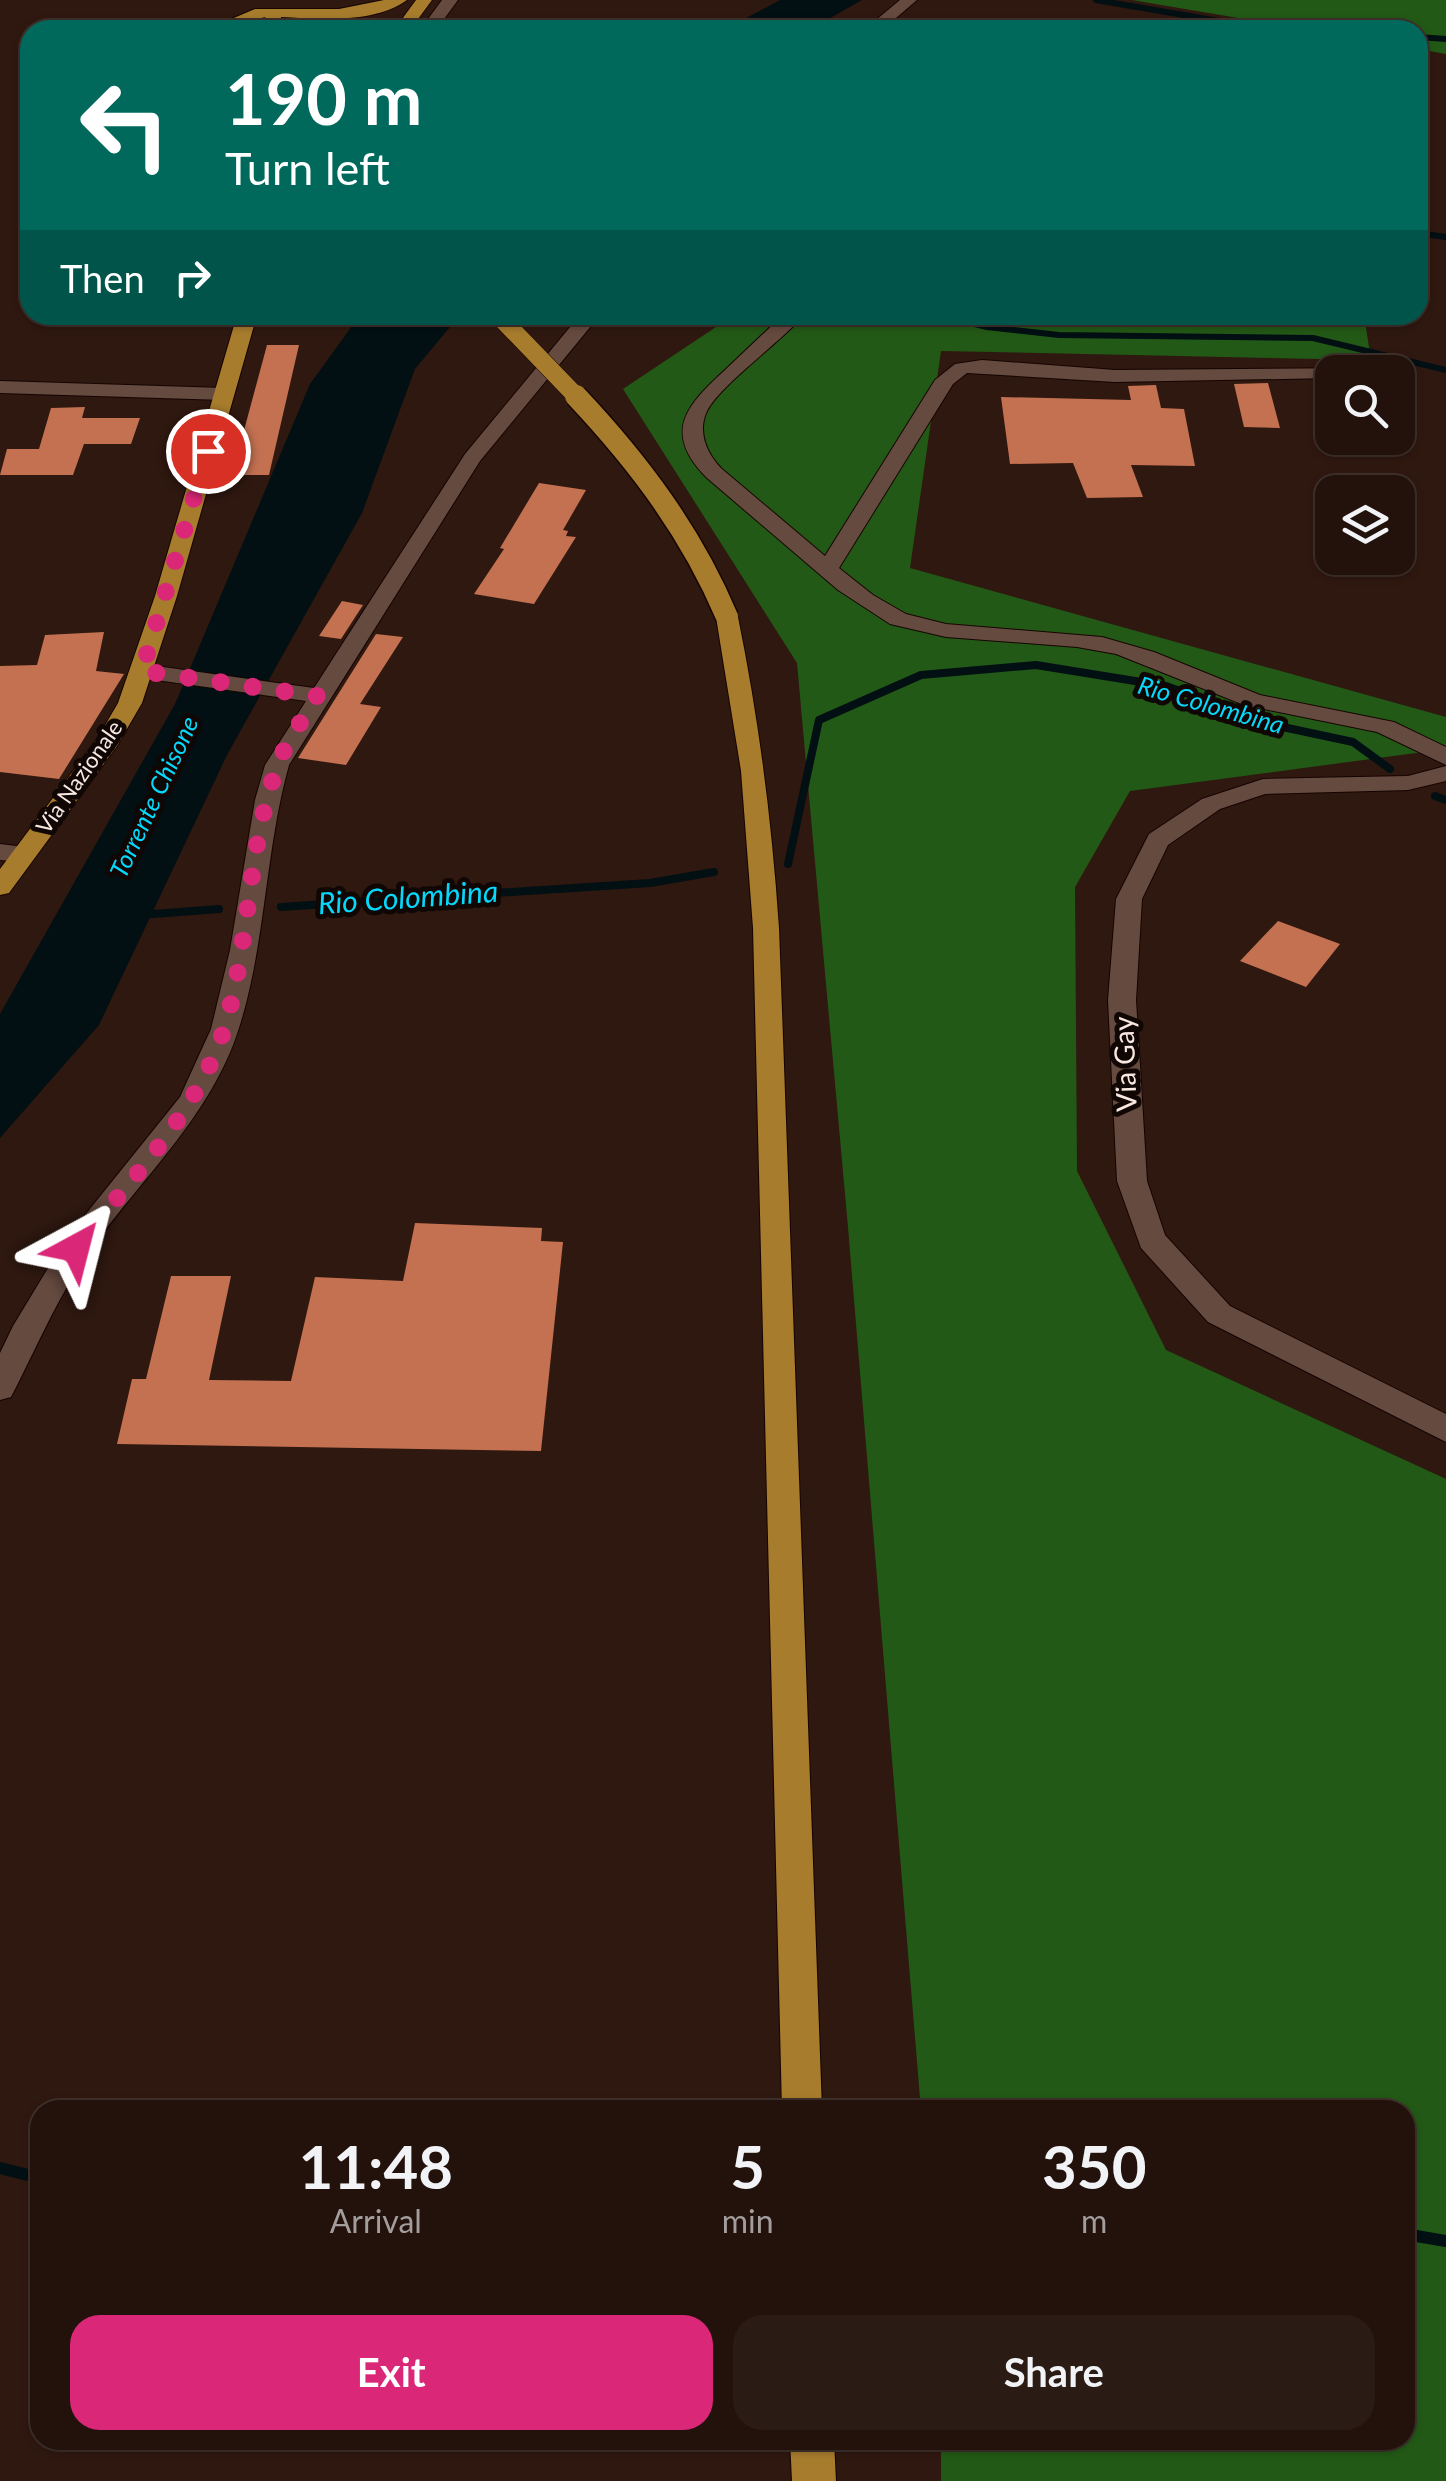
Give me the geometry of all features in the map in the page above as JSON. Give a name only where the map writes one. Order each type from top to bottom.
[{"type":"main road","points":[[272,18],[354,12],[399,0]]},
{"type":"main road","points":[[335,20],[419,5]]},
{"type":"main road","points":[[248,17],[310,20]]},
{"type":"main road","name":"Via Nazionale","points":[[0,887],[12,853],[108,742],[142,671],[244,325]]},
{"type":"main road","points":[[507,325],[636,462],[672,510],[714,581],[744,695],[758,802],[768,992],[802,2100]]},
{"type":"main road","points":[[812,2450],[814,2481]]},
{"type":"street","points":[[884,20],[908,0]]},
{"type":"street","points":[[0,1388],[24,1334],[76,1248],[192,1101],[224,1028],[243,950],[267,800],[277,765],[317,696],[472,458],[582,325]]},
{"type":"street","points":[[783,325],[700,404],[694,415],[694,442],[716,475],[895,618],[936,628],[1103,644],[1162,660],[1220,688],[1273,706],[1330,713],[1424,740],[1446,758]]},
{"type":"street","points":[[829,567],[945,380],[962,368],[982,366],[1115,376],[1315,373]]},
{"type":"street","points":[[0,387],[224,394]]},
{"type":"street","points":[[142,671],[317,696]]},
{"type":"street","name":"Via Gay","points":[[1446,773],[1408,783],[1263,787],[1210,804],[1158,840],[1129,899],[1122,1000],[1132,1181],[1152,1240],[1219,1314],[1446,1429]]},
{"type":"green space","points":[[1132,0],[1446,0],[1446,54],[1428,51],[1428,20],[1249,20]]},
{"type":"green space","points":[[719,325],[1366,325],[1370,355],[1315,355],[1315,359],[941,351],[910,568],[1446,717],[1446,749],[1130,791],[1075,887],[1077,1171],[1166,1350],[1446,1479],[1446,2481],[941,2481],[941,2450],[1415,2450],[1415,2100],[920,2100],[797,663],[623,389]]},
{"type":"water","points":[[780,0],[862,0],[827,20],[743,20]]},
{"type":"water","name":"Torrente Chisone","points":[[353,325],[452,325],[415,369],[362,513],[227,755],[99,1025],[0,1138],[0,1014],[175,704],[310,384]]},
{"type":"building","points":[[267,345],[299,345],[269,475],[232,475]]},
{"type":"building","points":[[1268,383],[1280,428],[1244,427],[1234,384]]},
{"type":"building","points":[[1156,385],[1161,408],[1184,409],[1195,466],[1131,465],[1143,497],[1087,498],[1073,463],[1010,464],[1001,397],[1131,400],[1128,386]]},
{"type":"building","points":[[85,407],[82,418],[140,418],[131,444],[84,444],[73,475],[0,475],[7,449],[39,449],[51,408]]},
{"type":"building","points":[[539,483],[586,490],[563,530],[568,531],[566,536],[576,537],[534,604],[474,594],[504,549],[500,548]]},
{"type":"building","points":[[342,601],[363,605],[341,639],[319,636]]},
{"type":"building","points":[[104,632],[96,671],[124,674],[59,779],[0,772],[0,666],[37,665],[45,635]]},
{"type":"building","points":[[376,634],[403,637],[360,704],[381,707],[346,765],[298,758]]},
{"type":"building","points":[[1278,921],[1340,944],[1306,987],[1240,961]]},
{"type":"building","points":[[415,1223],[542,1228],[541,1241],[563,1242],[541,1451],[117,1444],[132,1379],[146,1379],[171,1276],[231,1276],[209,1380],[291,1381],[315,1277],[403,1281]]},
{"type":"waterway","points":[[1096,0],[1213,20]]},
{"type":"waterway","points":[[1428,38],[1446,39]]},
{"type":"waterway","points":[[1428,234],[1446,237]]},
{"type":"waterway","points":[[979,325],[1059,335],[1313,338],[1446,370]]},
{"type":"waterway","name":"Rio Colombina","points":[[788,864],[819,720],[921,675],[1036,665],[1166,686],[1278,726],[1353,742],[1390,769]]},
{"type":"waterway","name":"Rio Colombina","points":[[1435,796],[1446,800]]},
{"type":"waterway","name":"Rio Colombina","points":[[281,907],[650,883],[714,872]]},
{"type":"waterway","name":"Rio Colombina","points":[[140,915],[219,909]]},
{"type":"waterway","points":[[0,2168],[30,2176]]},
{"type":"waterway","points":[[1415,2236],[1446,2241]]},
{"type":"route","points":[[76,1248],[192,1101],[224,1028],[243,950],[267,800],[277,765],[317,696],[142,671],[208,451]]}]
